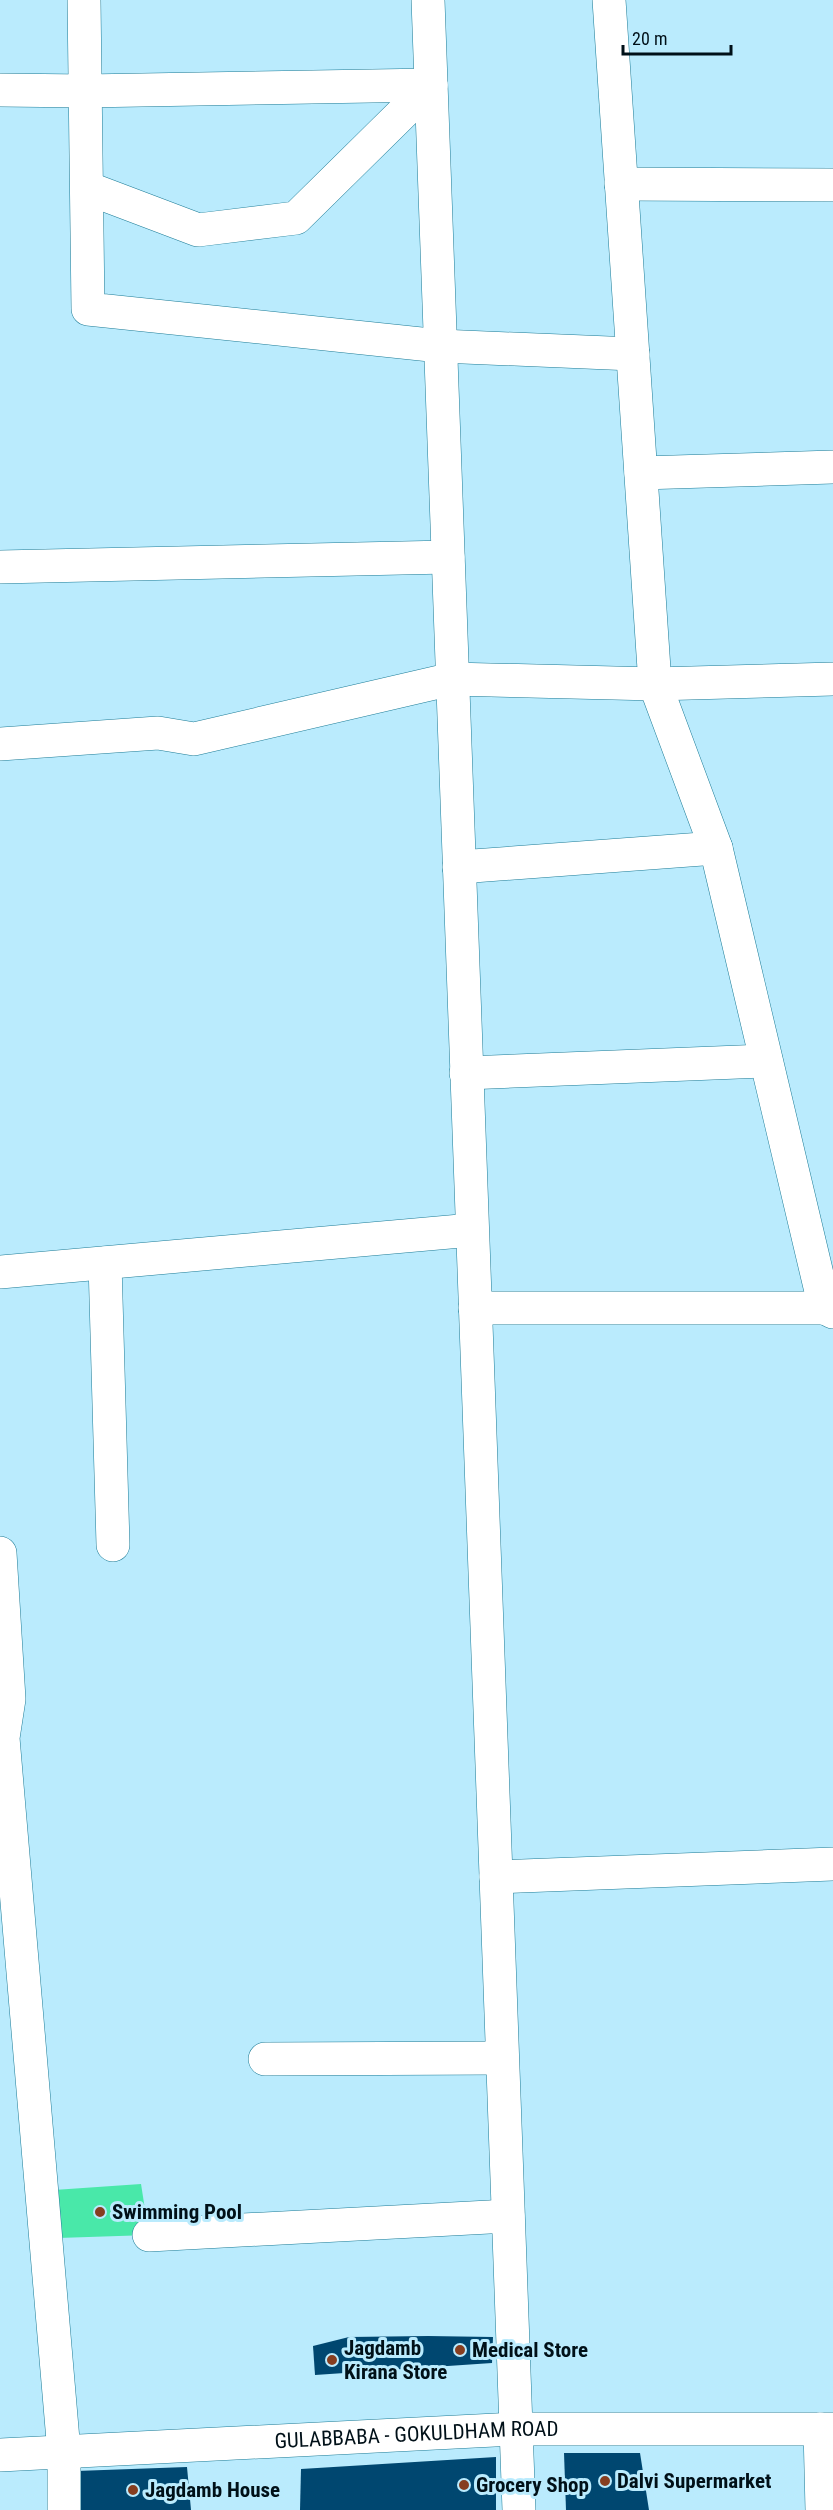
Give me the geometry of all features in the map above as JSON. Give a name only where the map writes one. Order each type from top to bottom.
[{"type":"street","points":[[84,0],[88,309],[440,346],[633,354]]},
{"type":"street","points":[[428,0],[519,2510]]},
{"type":"street","points":[[475,1308],[829,1310],[766,1061],[716,848],[655,684],[609,0]]},
{"type":"street","points":[[0,90],[85,91],[431,84]]},
{"type":"street","points":[[87,188],[198,230],[296,218],[431,84]]},
{"type":"street","points":[[621,184],[833,185]]},
{"type":"street","points":[[641,473],[833,467]]},
{"type":"street","points":[[0,567],[448,557]]},
{"type":"street","points":[[0,744],[158,733],[194,739],[452,679],[655,684],[833,679]]},
{"type":"street","points":[[459,867],[716,848]]},
{"type":"street","points":[[466,1073],[766,1061]]},
{"type":"street","points":[[0,1272],[472,1230]]},
{"type":"street","points":[[105,1263],[113,1545]]},
{"type":"street","points":[[0,1553],[9,1699],[3,1738],[64,2452],[64,2510]]},
{"type":"street","points":[[496,1877],[833,1864]]},
{"type":"street","points":[[265,2059],[502,2058]]},
{"type":"street","points":[[149,2235],[508,2216]]},
{"type":"street","name":"GULABBABA - GOKULDHAM ROAD","points":[[0,2455],[516,2429],[826,2429]]},
{"type":"street","points":[[822,2510],[826,2429]]},
{"type":"shaded area","name":"Swimming Pool","points":[[141,2184],[149,2235],[58,2238],[54,2190]]},
{"type":"building","points":[[349,2337],[493,2337],[492,2363],[315,2375],[313,2346]]},
{"type":"building","name":"Dalvi Supermarket","points":[[564,2453],[640,2453],[649,2510],[566,2510]]},
{"type":"building","points":[[496,2457],[496,2510],[300,2510],[301,2469]]},
{"type":"building","name":"Jagdamb House","points":[[187,2467],[191,2510],[78,2510],[76,2471]]},
{"type":"place","name":"Swimming Pool","points":[[100,2212]]},
{"type":"place","name":"Medical Store","points":[[460,2350]]},
{"type":"place","name":"Jagdamb Kirana Store","points":[[332,2360]]},
{"type":"place","name":"Dalvi Supermarket","points":[[605,2481]]},
{"type":"place","name":"Grocery Shop","points":[[464,2485]]},
{"type":"place","name":"Jagdamb House","points":[[133,2490]]}]
